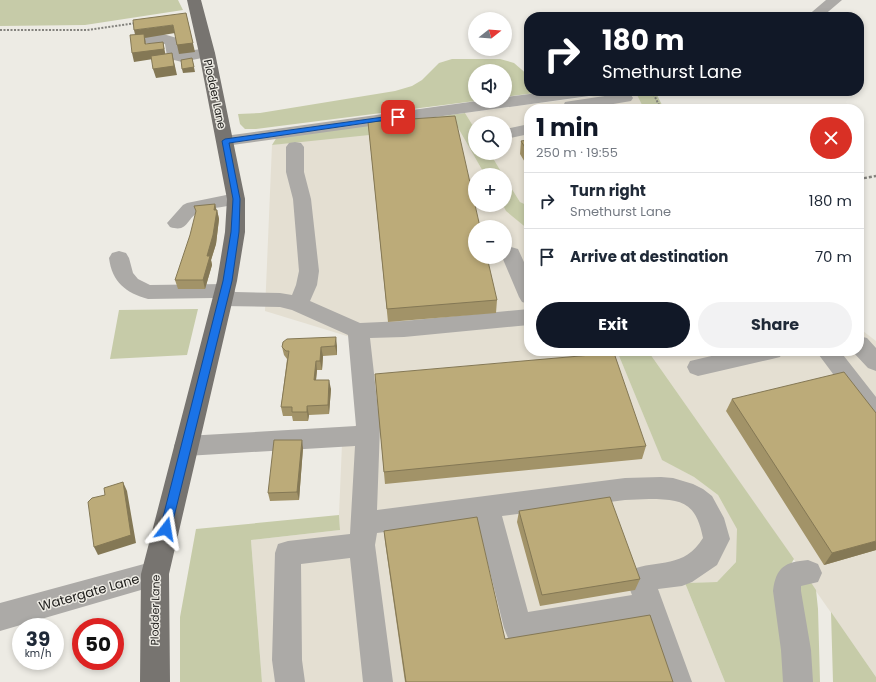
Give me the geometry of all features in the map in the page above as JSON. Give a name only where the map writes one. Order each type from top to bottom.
[{"type":"main road","name":"Plodder Lane","points":[[155,682],[155,574],[224,295],[235,232],[236,199],[207,53],[194,0]]},
{"type":"street","points":[[820,12],[834,0]]},
{"type":"street","points":[[151,40],[163,38],[172,42],[175,56],[182,57],[207,53]]},
{"type":"street","points":[[512,102],[554,96]]},
{"type":"street","points":[[586,104],[626,99]]},
{"type":"street","points":[[512,106],[524,109]]},
{"type":"street","points":[[225,141],[468,108]]},
{"type":"street","points":[[512,133],[524,130]]},
{"type":"street","points":[[295,147],[295,172],[302,199],[309,271],[307,287],[297,304]]},
{"type":"street","points":[[177,223],[190,209],[194,207],[236,199]]},
{"type":"street","points":[[512,256],[524,285]]},
{"type":"street","points":[[119,258],[120,271],[125,278],[136,287],[148,292],[224,295],[280,300],[297,304],[358,331],[404,329],[524,317]]},
{"type":"street","points":[[358,331],[368,427],[364,497],[364,534],[378,682]]},
{"type":"street","points":[[864,349],[876,362]]},
{"type":"street","points":[[698,367],[749,356]]},
{"type":"street","points":[[831,356],[876,414]]},
{"type":"street","points":[[186,446],[367,436]]},
{"type":"street","points":[[290,682],[287,660],[288,553],[364,534],[487,507],[625,489],[656,488],[683,490],[700,500],[711,516],[717,539],[707,556],[682,573],[640,579],[677,682]]},
{"type":"street","points":[[487,507],[518,628],[649,605]]},
{"type":"street","points":[[798,682],[796,650],[787,591],[788,582],[794,574],[808,573]]},
{"type":"street","name":"Watergate Lane","points":[[0,617],[155,574]]},
{"type":"path","points":[[0,30],[87,30],[143,22]]},
{"type":"path","points":[[864,178],[876,176]]},
{"type":"shaded area","points":[[594,96],[638,96],[642,104],[534,104]]},
{"type":"shaded area","points":[[524,105],[524,204],[520,202],[512,189],[512,168],[499,168],[494,160],[512,160],[512,116],[468,116],[468,118],[465,113]]},
{"type":"shaded area","points":[[457,126],[468,145],[468,160],[476,160],[481,168],[468,168],[468,212],[508,212],[524,226],[524,356],[619,356],[662,459],[694,477],[718,495],[738,529],[736,562],[717,582],[685,583],[725,682],[262,682],[251,540],[340,530],[339,515],[342,444],[358,422],[350,337],[265,311],[272,145],[368,132]]},
{"type":"shaded area","points":[[864,332],[876,341],[876,677],[651,356],[864,356]]},
{"type":"green space","points":[[0,0],[178,0],[183,10],[85,25],[0,26]]},
{"type":"green space","points":[[452,59],[500,59],[514,63],[524,72],[524,95],[512,96],[512,64],[468,64],[468,102],[256,129],[245,129],[240,124],[238,114],[260,113],[395,91],[412,86],[422,80],[439,63]]},
{"type":"green space","points":[[638,96],[658,96],[662,104],[642,104]]},
{"type":"green space","points":[[465,113],[468,118],[468,145],[457,126],[272,145],[277,137]]},
{"type":"green space","points":[[476,160],[494,160],[499,168],[481,168]]},
{"type":"green space","points":[[512,189],[520,202],[524,204],[524,226],[507,212],[512,212]]},
{"type":"green space","points":[[198,309],[187,355],[110,359],[119,310]]},
{"type":"green space","points":[[619,356],[652,356],[794,559],[782,579],[788,682],[725,682],[685,583],[717,582],[736,562],[737,529],[718,495],[694,477],[662,460]]},
{"type":"green space","points":[[339,515],[340,530],[251,540],[262,682],[180,682],[180,617],[196,529]]},
{"type":"green space","points":[[808,578],[816,590],[820,682],[807,682],[800,585]]},
{"type":"green space","points":[[831,612],[876,677],[876,682],[833,682]]},
{"type":"building","points":[[186,13],[193,43],[177,45],[173,25],[134,30],[133,20]]},
{"type":"building","points":[[144,34],[145,44],[163,42],[164,49],[132,53],[130,35]]},
{"type":"building","points":[[172,53],[174,66],[153,69],[151,56]]},
{"type":"building","points":[[192,58],[194,67],[182,69],[181,60]]},
{"type":"building","points":[[455,116],[468,174],[468,212],[477,212],[478,220],[468,220],[468,264],[489,264],[497,300],[387,309],[368,122]]},
{"type":"building","points":[[215,204],[214,210],[217,210],[213,235],[207,256],[210,256],[203,280],[175,280],[190,235],[196,211],[194,206]]},
{"type":"building","points":[[336,337],[335,346],[321,347],[320,361],[316,361],[314,380],[329,380],[328,405],[307,406],[307,412],[292,412],[292,407],[281,407],[289,351],[286,351],[282,347],[283,342],[287,339]]},
{"type":"building","points":[[580,356],[615,356],[646,446],[384,472],[375,374]]},
{"type":"building","points":[[844,372],[876,413],[876,541],[832,553],[732,399]]},
{"type":"building","points":[[274,440],[302,440],[297,492],[268,493]]},
{"type":"building","points":[[123,482],[131,535],[94,547],[88,502],[92,498],[105,495],[104,488]]},
{"type":"building","points":[[610,497],[640,579],[542,595],[519,511]]},
{"type":"building","points":[[477,517],[505,639],[650,615],[673,682],[406,682],[384,531]]},
{"type":"route","points":[[166,529],[227,281],[235,232],[236,199],[225,141],[398,117]]}]
